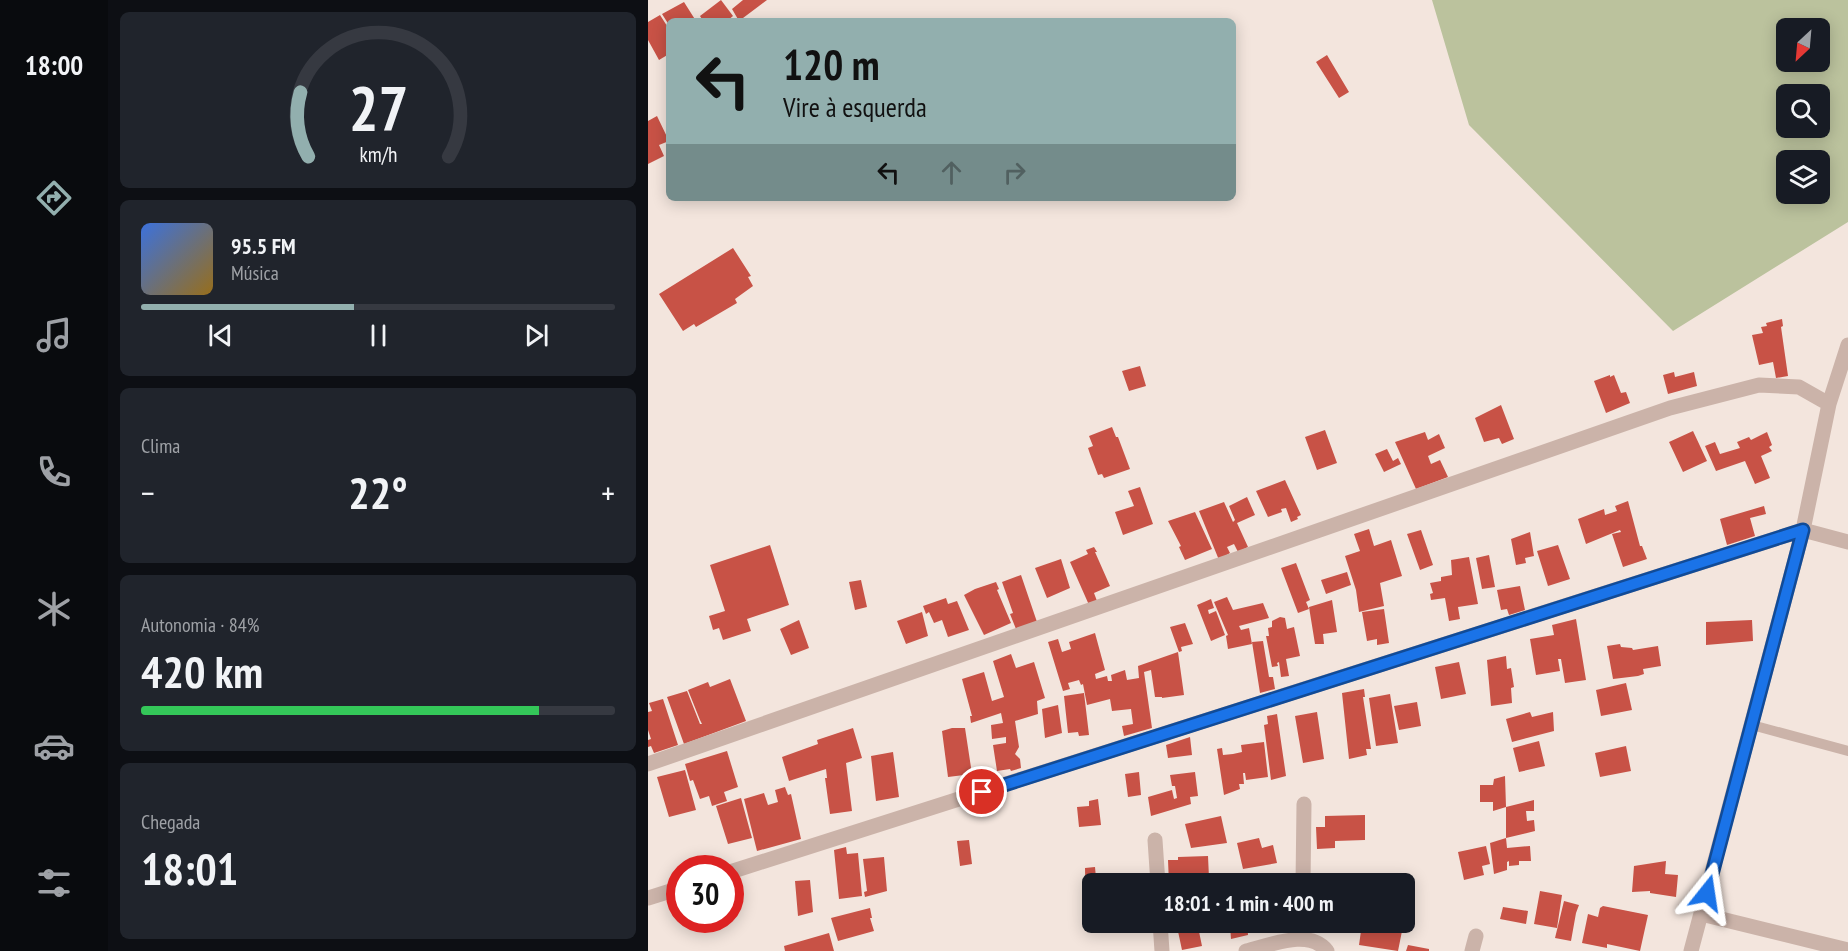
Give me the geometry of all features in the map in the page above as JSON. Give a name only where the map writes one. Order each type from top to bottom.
[{"type":"street","points":[[1691,951],[1803,530],[1829,404],[1848,345]]},
{"type":"street","points":[[648,764],[1670,408],[1759,385],[1799,387],[1829,404]]},
{"type":"street","points":[[744,868],[1803,530],[1848,542]]},
{"type":"street","points":[[1303,873],[1304,804]]},
{"type":"street","points":[[1155,840],[1157,873]]},
{"type":"street","points":[[648,898],[666,892]]},
{"type":"street","points":[[1701,914],[1848,950]]},
{"type":"street","points":[[1161,933],[1162,951]]},
{"type":"street","points":[[1246,951],[1295,933]]},
{"type":"street","points":[[1307,933],[1327,951]]},
{"type":"lane","points":[[1752,724],[1848,751]]},
{"type":"green space","points":[[1432,0],[1848,0],[1848,222],[1673,331],[1469,125]]},
{"type":"building","points":[[721,0],[733,16],[731,18],[701,18],[700,16]]},
{"type":"building","points":[[743,0],[767,0],[743,18],[737,18],[732,9]]},
{"type":"building","points":[[684,2],[694,18],[666,18],[666,20],[662,14]]},
{"type":"building","points":[[660,15],[666,24],[666,56],[659,60],[648,40],[648,22]]},
{"type":"building","points":[[1327,55],[1349,92],[1339,98],[1316,62]]},
{"type":"building","points":[[657,116],[666,135],[666,142],[659,145],[664,156],[648,164],[648,121]]},
{"type":"building","points":[[733,248],[751,276],[748,277],[753,286],[735,299],[737,303],[696,327],[694,324],[683,331],[659,294]]},
{"type":"building","points":[[1782,319],[1783,326],[1781,327],[1788,376],[1776,378],[1773,362],[1759,365],[1752,335],[1763,333],[1761,327],[1767,326],[1766,323]]},
{"type":"building","points":[[1140,366],[1146,386],[1129,391],[1122,371]]},
{"type":"building","points":[[1674,372],[1675,377],[1694,372],[1697,386],[1668,394],[1663,375]]},
{"type":"building","points":[[1610,375],[1610,377],[1614,375],[1621,393],[1626,392],[1630,403],[1606,413],[1594,381]]},
{"type":"building","points":[[1501,405],[1514,439],[1502,444],[1499,438],[1484,442],[1475,418]]},
{"type":"building","points":[[1112,427],[1130,469],[1104,478],[1102,474],[1098,475],[1090,454],[1088,448],[1093,446],[1089,436]]},
{"type":"building","points":[[1325,430],[1337,463],[1317,470],[1305,437]]},
{"type":"building","points":[[1693,431],[1707,461],[1683,472],[1669,442]]},
{"type":"building","points":[[1425,432],[1428,440],[1439,434],[1445,448],[1428,456],[1431,464],[1440,460],[1448,477],[1416,489],[1395,442]]},
{"type":"building","points":[[1767,432],[1772,445],[1769,447],[1772,451],[1761,456],[1770,478],[1755,484],[1745,461],[1716,471],[1705,446],[1715,442],[1720,454],[1740,448],[1737,442],[1749,437],[1751,440]]},
{"type":"building","points":[[1387,449],[1393,461],[1398,458],[1401,464],[1384,472],[1375,454]]},
{"type":"building","points":[[1285,480],[1301,515],[1291,522],[1286,508],[1268,517],[1256,491]]},
{"type":"building","points":[[1140,487],[1153,524],[1123,535],[1115,512],[1134,506],[1128,491]]},
{"type":"building","points":[[1247,497],[1255,515],[1237,523],[1248,547],[1238,552],[1234,544],[1227,547],[1230,553],[1219,560],[1199,511],[1224,502],[1233,522],[1235,520],[1229,506]]},
{"type":"building","points":[[1628,501],[1640,546],[1647,559],[1623,567],[1612,534],[1621,532],[1620,530],[1586,544],[1578,519],[1604,509],[1605,515],[1617,511],[1615,506]]},
{"type":"building","points":[[1764,506],[1766,514],[1750,518],[1755,536],[1727,545],[1720,519]]},
{"type":"building","points":[[1195,512],[1212,549],[1185,560],[1179,547],[1181,546],[1168,521]]},
{"type":"building","points":[[1369,529],[1374,546],[1391,540],[1402,576],[1380,583],[1384,606],[1359,612],[1356,590],[1345,556],[1360,551],[1354,534]]},
{"type":"building","points":[[1421,530],[1433,565],[1420,570],[1407,534]]},
{"type":"building","points":[[1530,532],[1534,556],[1525,558],[1526,563],[1516,565],[1511,539]]},
{"type":"building","points":[[770,545],[789,605],[747,619],[751,631],[723,640],[719,628],[713,630],[709,616],[725,611],[710,565]]},
{"type":"building","points":[[1558,545],[1570,579],[1548,586],[1537,551]]},
{"type":"building","points":[[1094,547],[1110,586],[1094,593],[1097,601],[1089,605],[1070,562],[1088,554],[1086,550]]},
{"type":"building","points":[[1489,555],[1495,587],[1482,589],[1476,558]]},
{"type":"building","points":[[1469,557],[1478,604],[1458,607],[1460,619],[1449,621],[1445,598],[1431,600],[1430,594],[1433,593],[1430,583],[1441,581],[1441,577],[1452,575],[1451,560]]},
{"type":"building","points":[[1061,559],[1070,588],[1047,598],[1035,568]]},
{"type":"building","points":[[1296,563],[1310,600],[1306,602],[1309,609],[1298,613],[1281,568]]},
{"type":"building","points":[[1347,572],[1351,585],[1326,594],[1321,580]]},
{"type":"building","points":[[1021,575],[1037,622],[1016,629],[1002,582]]},
{"type":"building","points":[[861,580],[867,607],[855,610],[849,582]]},
{"type":"building","points":[[996,582],[999,589],[997,590],[1011,623],[984,635],[964,595]]},
{"type":"building","points":[[1520,586],[1525,610],[1509,615],[1507,609],[1501,610],[1497,590]]},
{"type":"building","points":[[1227,597],[1233,610],[1263,603],[1269,618],[1239,626],[1241,630],[1249,628],[1252,644],[1228,649],[1226,636],[1228,635],[1214,602]]},
{"type":"building","points":[[946,598],[948,604],[957,601],[969,630],[948,637],[942,620],[934,623],[929,612],[926,614],[923,606]]},
{"type":"building","points":[[1211,599],[1214,608],[1208,610],[1209,614],[1216,611],[1225,635],[1211,641],[1197,605]]},
{"type":"building","points":[[1332,600],[1337,632],[1323,634],[1324,644],[1315,644],[1309,607]]},
{"type":"building","points":[[1384,609],[1389,643],[1377,645],[1377,639],[1367,641],[1362,612]]},
{"type":"building","points":[[922,612],[928,636],[906,644],[897,621]]},
{"type":"building","points":[[1280,617],[1285,618],[1287,629],[1294,627],[1300,656],[1286,659],[1289,676],[1281,677],[1279,662],[1278,666],[1272,667],[1266,636],[1269,636],[1268,628],[1272,627],[1272,621]]},
{"type":"building","points":[[1576,619],[1586,680],[1565,683],[1561,659],[1558,659],[1560,671],[1536,675],[1530,639],[1554,635],[1552,625]]},
{"type":"building","points":[[799,620],[809,648],[791,655],[780,629]]},
{"type":"building","points":[[1752,620],[1753,641],[1706,645],[1706,622]]},
{"type":"building","points":[[1185,623],[1193,644],[1181,647],[1182,651],[1179,652],[1170,627]]},
{"type":"building","points":[[1095,633],[1105,670],[1095,674],[1096,679],[1107,676],[1108,681],[1112,681],[1111,675],[1125,670],[1127,680],[1139,678],[1138,666],[1178,652],[1184,695],[1155,697],[1151,670],[1144,672],[1152,728],[1124,736],[1122,726],[1133,724],[1131,709],[1112,711],[1110,699],[1087,705],[1083,684],[1081,685],[1079,680],[1068,683],[1070,689],[1063,691],[1048,642],[1058,639],[1062,652],[1071,649],[1069,642]]},
{"type":"building","points":[[1263,641],[1269,677],[1273,677],[1275,689],[1260,693],[1252,642]]},
{"type":"building","points":[[1620,644],[1621,647],[1633,650],[1658,646],[1661,666],[1643,669],[1644,674],[1638,676],[1613,679],[1607,646]]},
{"type":"building","points":[[1011,654],[1016,668],[1034,662],[1045,698],[1037,701],[1038,714],[1015,721],[1019,747],[1015,754],[1020,759],[1021,768],[997,771],[993,745],[1006,743],[1006,737],[992,739],[991,725],[1003,723],[1001,713],[971,723],[970,716],[972,716],[962,679],[984,672],[992,701],[1004,697],[993,661]]},
{"type":"building","points":[[1506,656],[1507,669],[1511,668],[1514,687],[1511,688],[1512,703],[1491,706],[1487,660]]},
{"type":"building","points":[[1459,662],[1466,694],[1441,699],[1435,667]]},
{"type":"building","points":[[730,679],[746,721],[684,744],[667,697],[687,691],[700,724],[702,724],[688,690],[708,682],[710,687]]},
{"type":"building","points":[[1626,683],[1632,710],[1601,716],[1596,690]]},
{"type":"building","points":[[1364,689],[1365,697],[1363,697],[1371,749],[1366,749],[1367,755],[1349,759],[1342,693]]},
{"type":"building","points":[[1084,693],[1089,735],[1079,736],[1078,732],[1068,733],[1064,696]]},
{"type":"building","points":[[1390,694],[1398,743],[1376,746],[1369,698]]},
{"type":"building","points":[[663,699],[678,745],[654,753],[651,746],[648,747],[648,740],[651,739],[648,730],[648,712],[652,711],[649,703]]},
{"type":"building","points":[[1417,702],[1421,726],[1399,730],[1394,706]]},
{"type":"building","points":[[1058,705],[1062,733],[1045,738],[1042,709]]},
{"type":"building","points":[[1317,712],[1324,759],[1303,763],[1295,716]]},
{"type":"building","points":[[1530,712],[1532,717],[1553,712],[1554,731],[1512,742],[1506,719]]},
{"type":"building","points":[[1277,714],[1286,776],[1271,780],[1264,725],[1268,724],[1267,716]]},
{"type":"building","points":[[853,728],[862,758],[846,763],[852,811],[830,814],[826,769],[789,781],[782,757],[818,744],[817,740]]},
{"type":"building","points":[[965,728],[972,774],[948,777],[942,731]]},
{"type":"building","points":[[1190,737],[1192,755],[1168,758],[1166,745]]},
{"type":"building","points":[[1539,741],[1545,766],[1519,772],[1513,748]]},
{"type":"building","points":[[1264,742],[1268,777],[1246,780],[1245,773],[1243,773],[1244,784],[1239,784],[1240,789],[1224,795],[1217,749],[1222,748],[1223,755],[1233,754],[1242,752],[1241,745]]},
{"type":"building","points":[[1626,746],[1631,771],[1600,777],[1595,753]]},
{"type":"building","points":[[727,751],[738,787],[724,792],[727,801],[712,806],[709,796],[700,799],[693,780],[690,781],[685,764]]},
{"type":"building","points":[[893,752],[899,797],[876,801],[871,756]]},
{"type":"building","points":[[685,770],[696,810],[669,817],[657,777]]},
{"type":"building","points":[[1139,772],[1141,795],[1128,797],[1125,774]]},
{"type":"building","points":[[1195,772],[1198,796],[1190,797],[1191,804],[1151,816],[1148,797],[1172,790],[1174,799],[1177,798],[1170,775]]},
{"type":"building","points":[[1505,776],[1506,807],[1493,811],[1493,802],[1480,802],[1480,785],[1493,785],[1494,779]]},
{"type":"building","points":[[785,787],[788,795],[791,794],[801,839],[757,851],[744,799],[764,793],[768,805],[778,802],[775,790]]},
{"type":"building","points":[[741,798],[752,838],[728,844],[716,806]]},
{"type":"building","points":[[1098,799],[1101,825],[1079,827],[1077,807],[1089,806],[1089,801]]},
{"type":"building","points":[[1534,800],[1534,811],[1526,811],[1527,821],[1534,820],[1535,831],[1506,838],[1506,807]]},
{"type":"building","points":[[1365,815],[1365,840],[1335,841],[1335,848],[1317,849],[1316,827],[1325,827],[1325,816]]},
{"type":"building","points":[[1221,816],[1227,843],[1191,848],[1185,824]]},
{"type":"building","points":[[1259,838],[1262,848],[1273,845],[1277,863],[1243,869],[1237,843]]},
{"type":"building","points":[[1506,838],[1507,848],[1530,846],[1531,861],[1519,861],[1519,865],[1509,866],[1509,861],[1507,870],[1494,874],[1490,843]]},
{"type":"building","points":[[969,840],[972,864],[960,866],[957,841]]},
{"type":"building","points":[[1486,846],[1490,864],[1482,866],[1484,875],[1464,880],[1458,852]]},
{"type":"building","points":[[846,847],[847,854],[858,853],[862,896],[839,899],[834,850]]},
{"type":"building","points":[[1208,856],[1209,873],[1169,873],[1168,860],[1178,860],[1178,857]]},
{"type":"building","points":[[884,857],[887,891],[865,897],[864,892],[867,891],[863,859]]},
{"type":"building","points":[[1666,861],[1665,874],[1678,875],[1676,897],[1650,893],[1650,891],[1632,892],[1634,866]]},
{"type":"building","points":[[1095,867],[1095,873],[1085,873],[1085,868]]},
{"type":"building","points":[[810,880],[813,912],[798,916],[795,881]]},
{"type":"building","points":[[1540,891],[1562,895],[1557,928],[1534,924]]},
{"type":"building","points":[[1564,901],[1579,905],[1571,941],[1555,938]]},
{"type":"building","points":[[1603,906],[1648,915],[1640,951],[1607,944],[1607,948],[1582,943],[1588,914],[1598,917],[1600,908]]},
{"type":"building","points":[[1503,907],[1528,911],[1526,924],[1500,919]]},
{"type":"building","points":[[870,908],[874,931],[838,941],[831,918]]},
{"type":"building","points":[[829,933],[834,951],[785,951],[784,946]]},
{"type":"building","points":[[1178,933],[1199,933],[1202,946],[1182,950]]},
{"type":"building","points":[[1231,933],[1248,933],[1248,935],[1231,939]]},
{"type":"building","points":[[1361,933],[1402,933],[1398,951],[1359,945]]},
{"type":"building","points":[[1408,945],[1429,949],[1429,951],[1406,951]]},
{"type":"route","points":[[982,792],[1803,530],[1707,893]]}]
